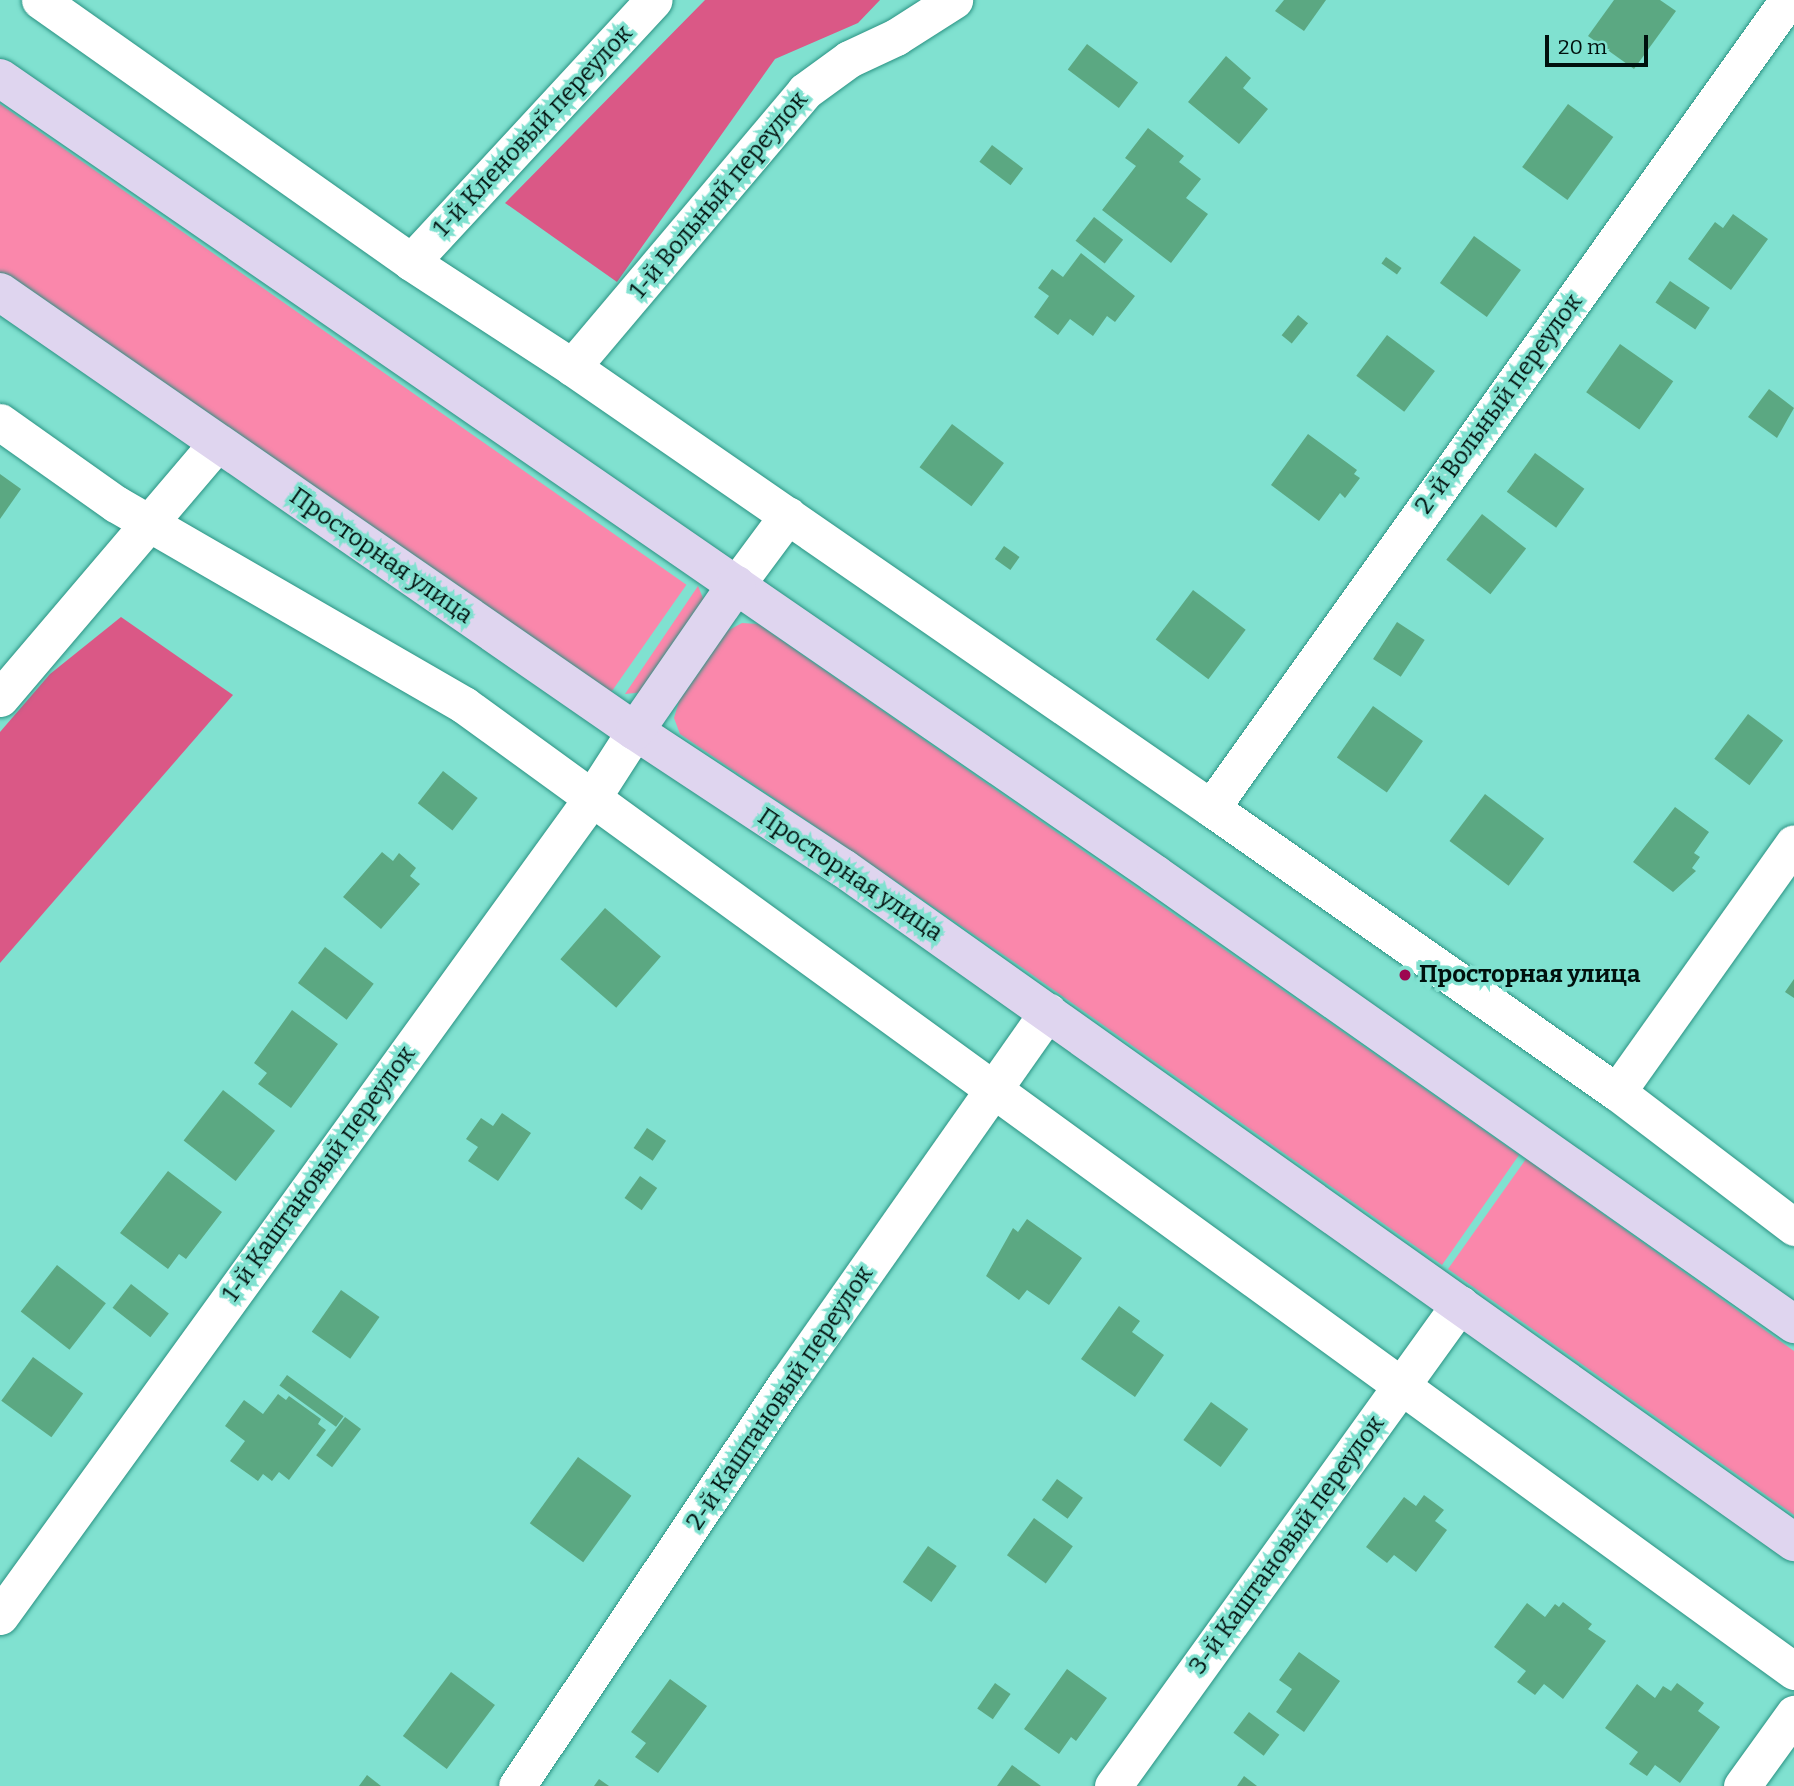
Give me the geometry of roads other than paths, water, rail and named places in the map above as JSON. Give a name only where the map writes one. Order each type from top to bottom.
[{"type":"main road","points":[[0,78],[736,585],[1794,1324]]},
{"type":"main road","name":"Просторная улица","points":[[0,292],[635,731],[1048,1012],[1794,1542]]},
{"type":"main road","points":[[635,731],[736,585]]},
{"type":"street","points":[[40,0],[411,262],[572,367],[788,515],[1617,1092],[1794,1227]]},
{"type":"street","name":"1-й Кленовый переулок","points":[[411,262],[654,0]]},
{"type":"street","name":"1-й Вольный переулок","points":[[572,367],[806,91],[849,59],[896,37],[954,0]]},
{"type":"street","name":"2-й Вольный переулок","points":[[1211,808],[1788,0]]},
{"type":"street","points":[[0,422],[64,470],[149,522],[432,684],[1794,1671]]},
{"type":"street","points":[[0,698],[217,443]]},
{"type":"street","points":[[736,585],[788,515]]},
{"type":"street","name":"1-й Каштановый переулок","points":[[0,1616],[592,798],[635,731]]},
{"type":"street","points":[[1617,1092],[1794,842]]},
{"type":"street","name":"2-й Каштановый переулок","points":[[517,1786],[787,1383],[1048,1012]]},
{"type":"street","name":"3-й Каштановый переулок","points":[[1113,1786],[1460,1304]]},
{"type":"street","points":[[1742,1786],[1794,1714]]},
{"type":"place","name":"Просторная улица","points":[[1405,975]]}]
